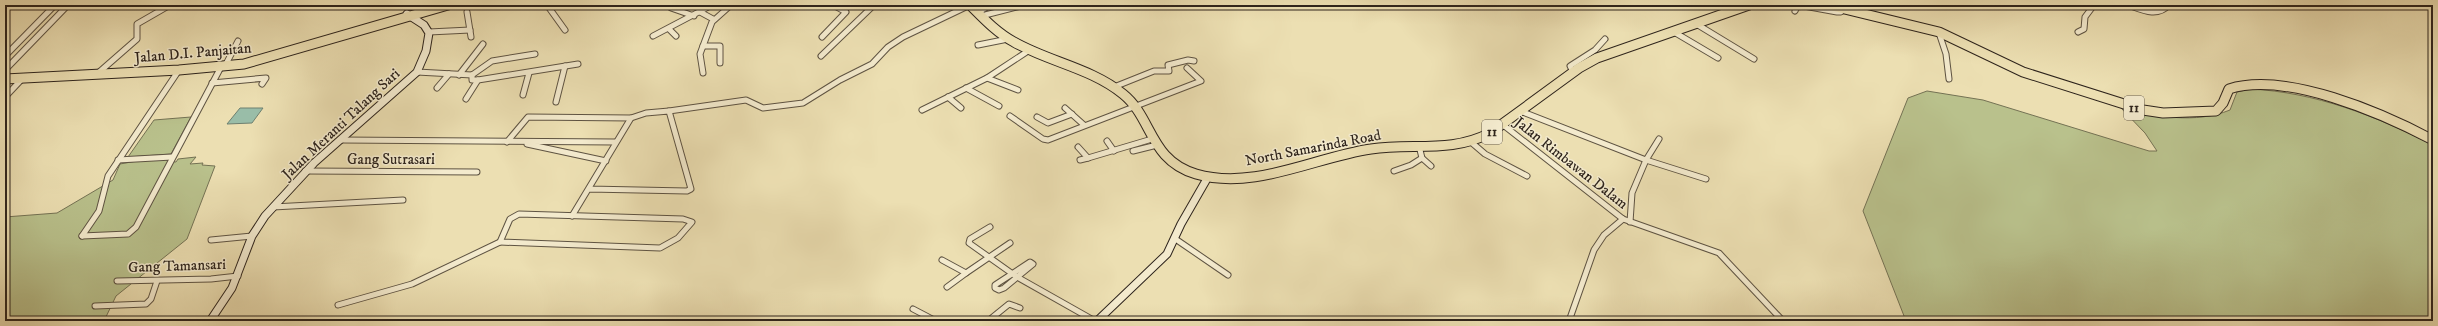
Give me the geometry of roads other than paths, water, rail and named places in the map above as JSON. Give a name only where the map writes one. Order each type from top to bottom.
[{"type":"highway","points":[[406,14],[437,5]]},
{"type":"highway","name":"Jalan D.I. Panjaitan","points":[[5,79],[98,72],[179,72],[202,70],[264,60],[406,14],[448,5]]},
{"type":"highway","points":[[970,5],[1008,39],[1078,67],[1114,87],[1135,105],[1154,142],[1180,166],[1208,177]]},
{"type":"highway","name":"North Samarinda Road","points":[[1208,177],[1242,176],[1371,149],[1454,145],[1471,142],[1482,138],[1573,72],[1597,58],[1749,5]]},
{"type":"highway","name":"11","points":[[1828,5],[1938,32],[2024,72],[2143,110],[2163,113],[2216,111],[2223,103],[2229,89],[2241,84],[2253,83],[2292,90],[2358,106],[2433,140]]},
{"type":"highway","points":[[5,76],[222,66]]},
{"type":"street","points":[[5,56],[55,5]]},
{"type":"street","points":[[5,70],[68,5]]},
{"type":"street","points":[[98,72],[137,40],[137,24],[170,5]]},
{"type":"street","points":[[547,5],[565,30]]},
{"type":"street","points":[[653,36],[694,16],[712,5]]},
{"type":"street","points":[[703,73],[700,54],[713,19],[730,5]]},
{"type":"street","points":[[822,37],[846,12],[833,5]]},
{"type":"street","points":[[821,56],[874,5]]},
{"type":"street","points":[[507,142],[528,116],[631,118],[646,113],[746,100],[763,108],[803,103],[872,64],[888,47],[903,37],[970,5]]},
{"type":"street","points":[[980,14],[990,5]]},
{"type":"street","points":[[980,14],[995,11],[1009,11],[1025,5]]},
{"type":"street","points":[[2078,32],[2084,29],[2085,17],[2094,5]]},
{"type":"street","points":[[2128,5],[2158,13],[2163,12],[2169,5]]},
{"type":"street","points":[[1796,12],[1797,7],[1804,6],[1839,12],[1842,8]]},
{"type":"street","points":[[672,8],[694,16]]},
{"type":"street","points":[[467,12],[471,37]]},
{"type":"street","points":[[700,12],[713,19]]},
{"type":"street","points":[[406,14],[426,26],[428,32],[470,30]]},
{"type":"street","points":[[1698,24],[1754,59]]},
{"type":"street","points":[[33,27],[48,27]]},
{"type":"street","points":[[669,29],[676,36]]},
{"type":"street","name":"Jalan Meranti Talang Sari","points":[[210,321],[238,276],[252,236],[273,207],[305,171],[417,72],[424,59],[428,32]]},
{"type":"street","points":[[1674,32],[1718,58]]},
{"type":"street","points":[[1938,32],[1946,54],[1949,79]]},
{"type":"street","points":[[978,45],[1008,39]]},
{"type":"street","points":[[1573,72],[1570,66],[1595,50],[1605,39]]},
{"type":"street","points":[[179,72],[108,176],[100,211],[82,236],[130,233],[138,223],[212,83],[238,41]]},
{"type":"street","points":[[459,75],[483,44]]},
{"type":"street","points":[[703,46],[720,46],[720,63]]},
{"type":"street","points":[[922,110],[987,78],[1031,49]]},
{"type":"street","points":[[417,72],[472,75],[480,66],[488,62],[535,54]]},
{"type":"street","points":[[1114,87],[1154,71],[1170,71],[1168,65],[1188,60],[1194,62]]},
{"type":"street","points":[[472,75],[472,80],[478,80],[578,64]]},
{"type":"street","points":[[556,102],[566,66]]},
{"type":"street","points":[[1010,116],[1045,140],[1135,105],[1200,82],[1187,68]]},
{"type":"street","points":[[523,95],[529,73]]},
{"type":"street","points":[[437,88],[449,74]]},
{"type":"street","points":[[5,97],[22,78]]},
{"type":"street","points":[[212,83],[266,78],[262,84]]},
{"type":"street","points":[[987,78],[1018,90]]},
{"type":"street","points":[[466,99],[478,80]]},
{"type":"street","points":[[966,88],[999,106]]},
{"type":"street","points":[[948,97],[961,108]]},
{"type":"street","points":[[1065,108],[1084,125]]},
{"type":"street","points":[[589,189],[687,191],[691,189],[669,111]]},
{"type":"street","points":[[1520,111],[1646,160],[1706,179]]},
{"type":"street","points":[[1037,117],[1050,123],[1072,114]]},
{"type":"street","points":[[572,216],[606,161],[615,142],[631,118]]},
{"type":"street","name":"Jalan Rimbawan Dalam","points":[[1502,124],[1623,219],[1719,253],[1784,321]]},
{"type":"street","points":[[1630,222],[1632,193],[1646,160],[1659,139]]},
{"type":"street","points":[[341,140],[615,142]]},
{"type":"street","points":[[1107,141],[1114,151]]},
{"type":"street","points":[[522,142],[606,161]]},
{"type":"street","points":[[1080,160],[1154,142]]},
{"type":"street","points":[[1133,152],[1154,142]]},
{"type":"street","points":[[1471,142],[1485,154],[1527,176]]},
{"type":"street","points":[[1419,146],[1422,158],[1431,166]]},
{"type":"street","points":[[1078,147],[1088,158]]},
{"type":"street","points":[[118,160],[172,157]]},
{"type":"street","points":[[1394,171],[1411,165],[1422,158]]},
{"type":"street","name":"Gang Sutrasari","points":[[305,171],[477,172]]},
{"type":"street","points":[[990,227],[969,242],[1014,275],[1096,321],[1164,258],[1208,177]]},
{"type":"street","points":[[273,207],[357,201],[403,200]]},
{"type":"street","points":[[338,305],[412,284],[500,242],[660,248],[668,246],[689,228],[692,222],[683,219],[514,216],[507,224],[500,242]]},
{"type":"street","points":[[1569,321],[1594,250],[1604,235],[1623,219]]},
{"type":"street","points":[[211,240],[252,236]]},
{"type":"street","points":[[1174,238],[1228,275]]},
{"type":"street","points":[[947,287],[1010,243]]},
{"type":"street","points":[[942,260],[966,274]]},
{"type":"street","name":"Gang Tamansari","points":[[118,281],[211,279],[238,276]]},
{"type":"street","points":[[95,306],[146,304],[151,299],[157,281]]},
{"type":"street","points":[[988,321],[1009,304],[1020,308]]},
{"type":"street","points":[[913,309],[936,321]]}]
